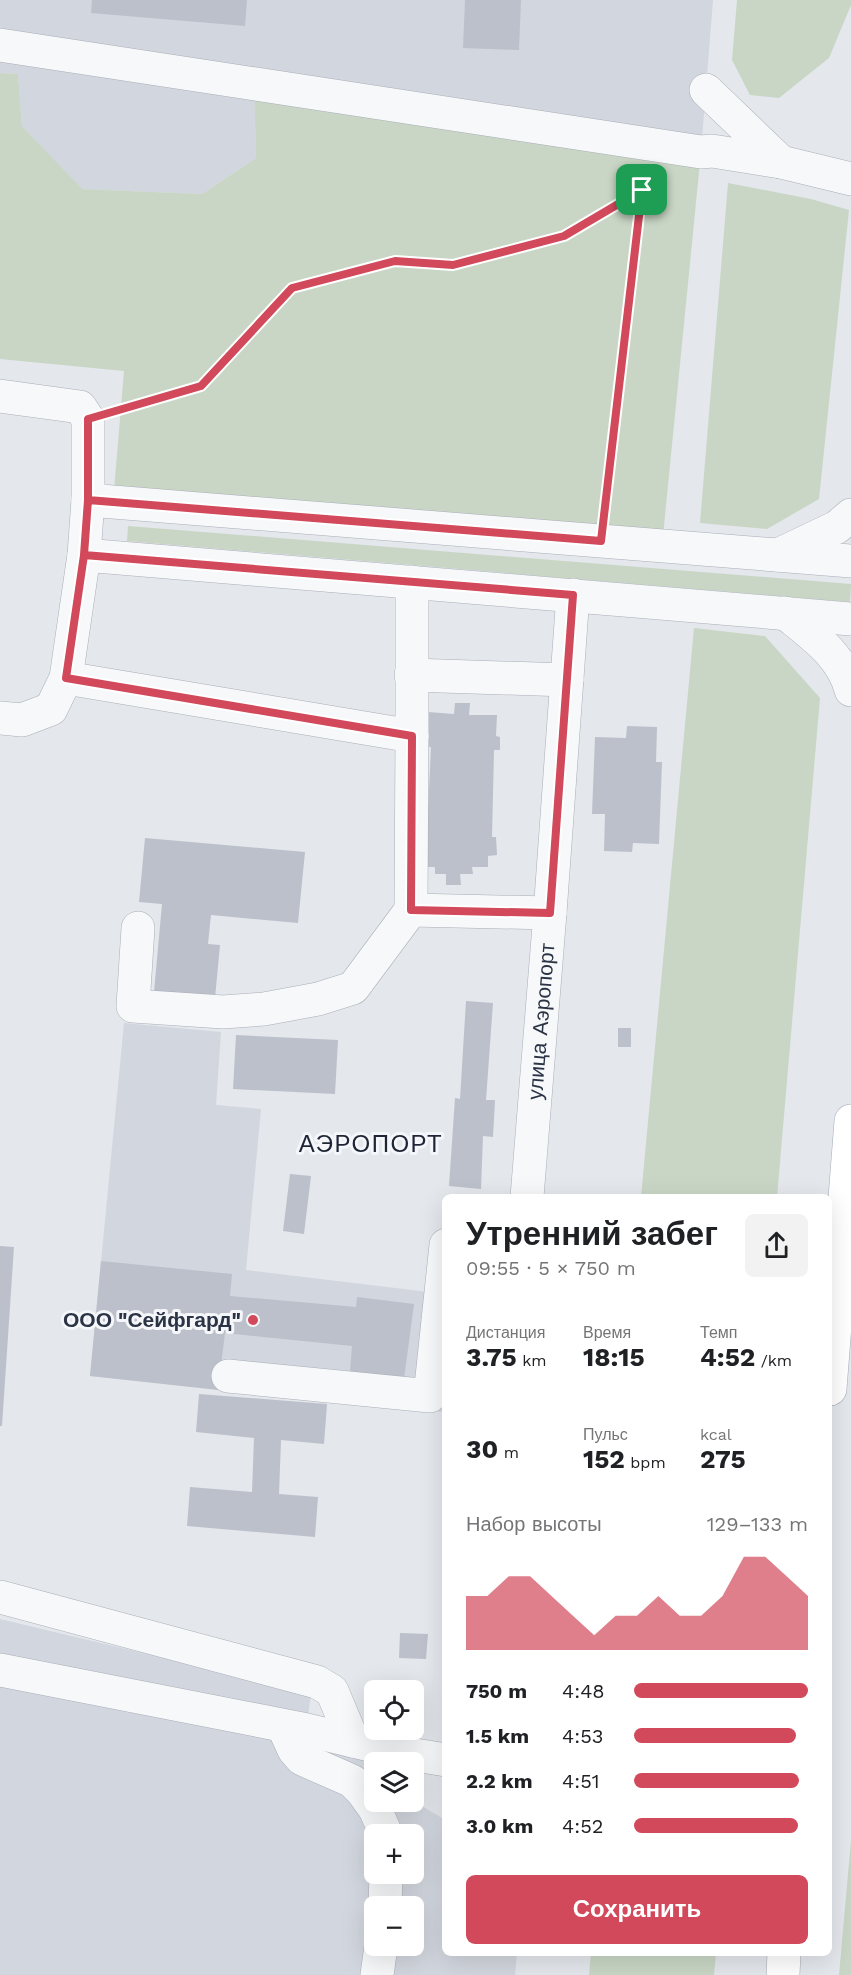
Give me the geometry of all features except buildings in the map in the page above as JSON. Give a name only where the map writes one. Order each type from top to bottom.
[{"type":"main road","points":[[832,1363],[851,1121]]},
{"type":"main road","points":[[783,1975],[784,1956]]},
{"type":"street","points":[[0,45],[700,152],[712,151],[781,162],[851,179]]},
{"type":"street","points":[[706,90],[781,162]]},
{"type":"street","points":[[0,396],[80,407],[88,419],[88,500],[84,555],[66,678],[51,709],[21,720],[0,718]]},
{"type":"street","points":[[88,500],[851,561]]},
{"type":"street","points":[[777,555],[837,527],[851,515]]},
{"type":"street","points":[[84,555],[851,619]]},
{"type":"street","points":[[138,928],[134,1006],[223,1012],[264,1009],[318,999],[353,988],[411,910],[412,582]]},
{"type":"street","name":"улица Аэропорт","points":[[527,1194],[573,595]]},
{"type":"street","points":[[785,613],[827,648],[847,676],[851,690]]},
{"type":"street","points":[[411,675],[567,680]]},
{"type":"street","points":[[66,678],[412,736]]},
{"type":"street","points":[[411,910],[550,913]]},
{"type":"street","points":[[228,1376],[430,1396],[442,1283]]},
{"type":"street","points":[[0,1598],[317,1682],[332,1691],[353,1741]]},
{"type":"street","points":[[0,1670],[442,1759]]},
{"type":"street","points":[[283,1726],[294,1750],[302,1760],[352,1781],[375,1809],[382,1824]]},
{"type":"street","points":[[377,1975],[380,1956]]},
{"type":"path","points":[[88,419],[201,386],[292,288],[395,261],[453,265],[564,236],[662,177]]},
{"type":"path","points":[[601,541],[642,190]]},
{"type":"shaded area","points":[[0,0],[713,0],[701,152],[254,84],[256,158],[202,194],[81,189],[22,126],[18,74],[0,73]]},
{"type":"shaded area","points":[[124,1023],[221,1032],[216,1105],[261,1109],[246,1270],[442,1294],[442,1412],[90,1376]]},
{"type":"shaded area","points":[[0,1619],[311,1693],[305,1742],[364,1760],[364,1812],[424,1812],[424,1807],[442,1818],[442,1956],[517,1956],[515,1975],[0,1975]]},
{"type":"green space","points":[[737,0],[851,0],[851,5],[829,58],[779,98],[750,95],[732,60]]},
{"type":"green space","points":[[0,73],[18,74],[22,126],[82,189],[202,194],[256,158],[254,83],[701,152],[662,546],[113,502],[124,371],[0,359]]},
{"type":"green space","points":[[728,183],[811,199],[849,210],[819,499],[767,529],[700,523]]},
{"type":"green space","points":[[128,526],[851,584],[850,602],[127,541]]},
{"type":"green space","points":[[694,628],[765,636],[820,698],[777,1194],[641,1194]]},
{"type":"green space","points":[[851,1840],[851,1975],[839,1975]]},
{"type":"green space","points":[[591,1956],[716,1956],[714,1975],[589,1975]]},
{"type":"place","name":"ООО \"Сейфгард\"","points":[[253,1320]]},
{"type":"district","name":"АЭРОПОРТ","points":[[371,1144]]},
{"type":"route","points":[[642,190],[564,236],[453,265],[395,261],[292,288],[201,386],[88,419],[88,500],[84,555],[66,678],[412,736],[411,910],[550,913],[573,595],[84,555],[88,500],[601,541],[642,190]]}]
